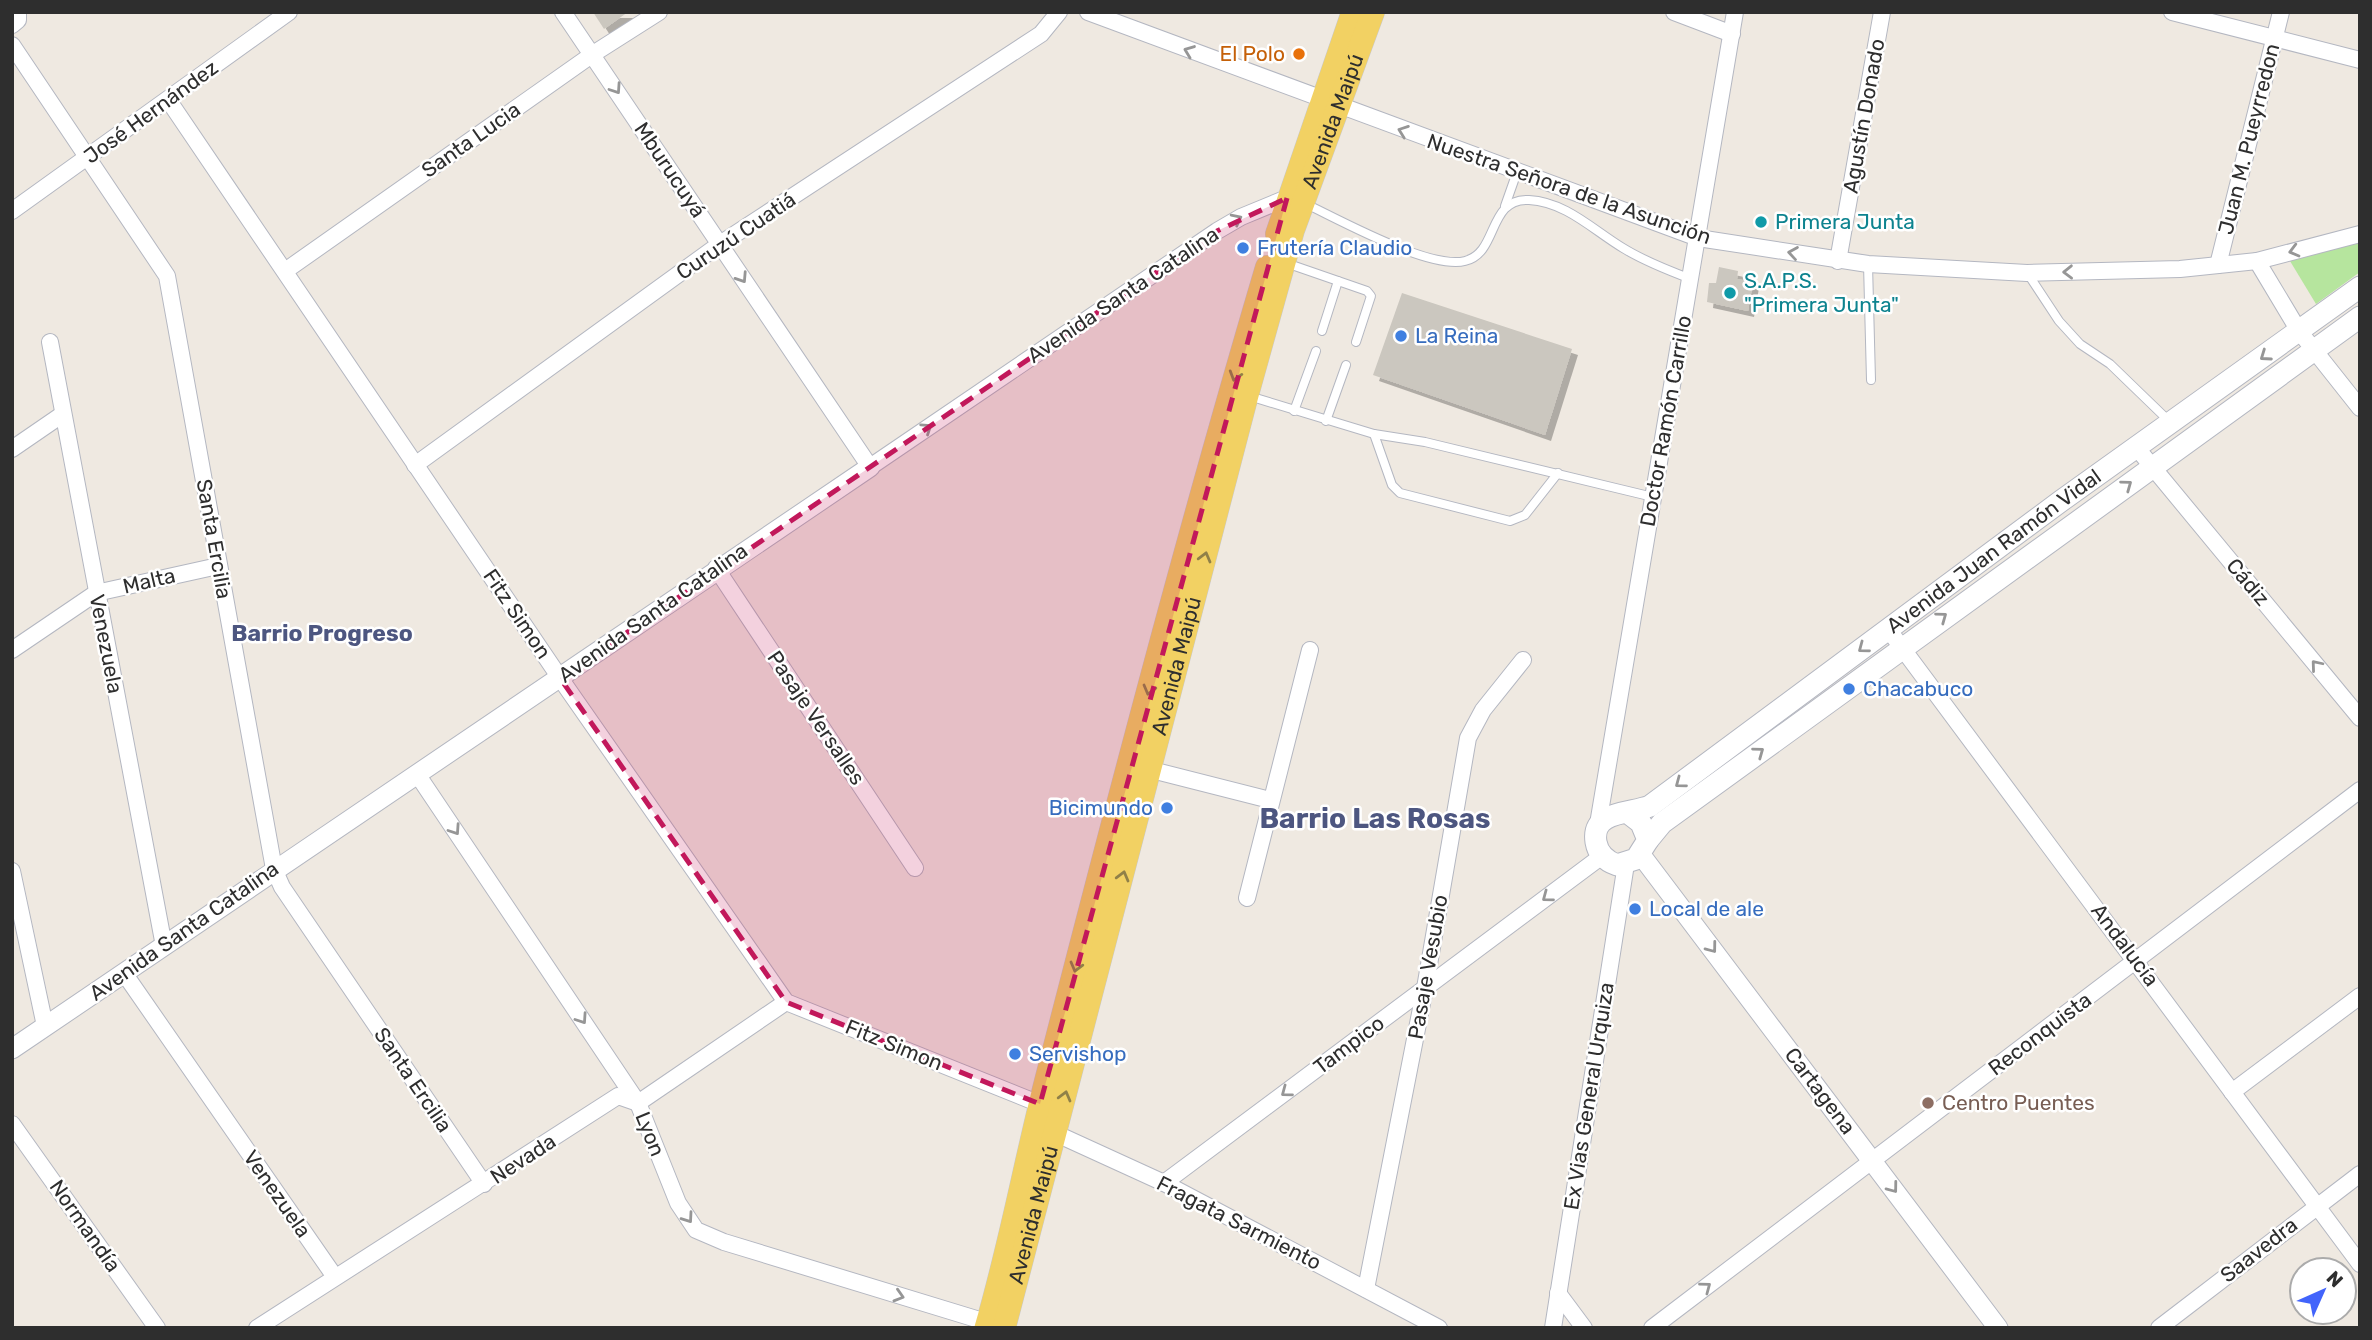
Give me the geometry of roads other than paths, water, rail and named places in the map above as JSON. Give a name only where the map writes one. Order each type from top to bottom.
[{"type":"main road","name":"Avenida Maipú","points":[[1330,104],[1353,12]]},
{"type":"main road","name":"Avenida Maipú","points":[[1044,1121],[1140,767],[1229,394],[1330,104],[1373,12]]},
{"type":"main road","name":"Avenida Maipú","points":[[995,1326],[1044,1121],[1140,767],[1284,262],[1295,201]]},
{"type":"main road","name":"Avenida Juan Ramón Vidal","points":[[1628,813],[1650,806],[2170,422],[2360,287]]},
{"type":"main road","name":"Avenida Juan Ramón Vidal","points":[[1638,853],[1662,823],[1901,647],[2360,317]]},
{"type":"main road","points":[[1628,813],[1641,823],[1638,853],[1617,865],[1602,856],[1595,840],[1597,830],[1610,815],[1628,813]]},
{"type":"street","name":"José Hernández","points":[[12,211],[169,101],[289,12]]},
{"type":"street","name":"Mburucuyá","points":[[563,12],[870,467]]},
{"type":"street","name":"Santa Lucia","points":[[285,271],[593,54],[659,12]]},
{"type":"street","name":"Curuzú Cuatiá","points":[[415,465],[720,244],[1041,34],[1059,12]]},
{"type":"street","name":"Nuestra Señora de la Asunción","points":[[1088,12],[1330,104],[1698,238],[1838,261],[2027,273],[2180,269],[2257,261],[2360,234]]},
{"type":"street","points":[[1674,12],[1732,34]]},
{"type":"street","name":"Doctor Ramón Carrillo","points":[[1597,830],[1735,12]]},
{"type":"street","name":"Agustín Donado","points":[[1838,261],[1882,12]]},
{"type":"street","points":[[2172,12],[2360,60]]},
{"type":"street","name":"Juan M. Pueyrredon","points":[[2218,265],[2281,12]]},
{"type":"street","name":"Santa Ercilia","points":[[12,45],[167,276],[274,869],[282,887],[484,1184]]},
{"type":"street","name":"Fitz Simon","points":[[169,101],[559,678],[786,1002],[1044,1121]]},
{"type":"street","name":"Avenida Santa Catalina","points":[[12,1049],[559,678],[716,568],[870,467],[1217,231],[1241,217],[1295,201]]},
{"type":"street","points":[[2257,261],[2300,331],[2360,408]]},
{"type":"street","name":"Venezuela","points":[[50,342],[164,946]]},
{"type":"street","points":[[12,449],[63,414]]},
{"type":"street","name":"Cádiz","points":[[2136,447],[2360,718]]},
{"type":"street","name":"Malta","points":[[12,650],[96,593],[218,566]]},
{"type":"street","name":"Pasaje Versalles","points":[[716,568],[915,868]]},
{"type":"street","name":"Andalucía","points":[[1888,629],[2137,960],[2360,1264]]},
{"type":"street","points":[[1247,898],[1310,650]]},
{"type":"street","name":"Pasaje Vesubio","points":[[1366,1289],[1425,988],[1468,738],[1483,710],[1523,660]]},
{"type":"street","points":[[1140,767],[1270,800]]},
{"type":"street","name":"Lyon","points":[[417,774],[638,1103],[678,1203],[696,1230],[724,1242],[995,1326]]},
{"type":"street","name":"Reconquista","points":[[1652,1328],[2360,790]]},
{"type":"street","name":"Cartagena","points":[[1638,853],[1998,1328]]},
{"type":"street","name":"Ex Vias General Urquiza","points":[[1553,1328],[1638,853]]},
{"type":"street","name":"Tampico","points":[[1164,1183],[1602,856]]},
{"type":"street","points":[[12,871],[45,1026]]},
{"type":"street","name":"Venezuela","points":[[124,973],[335,1277]]},
{"type":"street","points":[[2232,1092],[2360,996]]},
{"type":"street","points":[[638,1103],[786,1002]]},
{"type":"street","name":"Nevada","points":[[257,1328],[618,1096],[638,1103]]},
{"type":"street","name":"Fragata Sarmiento","points":[[1044,1121],[1439,1328]]},
{"type":"street","name":"Normandía","points":[[12,1124],[157,1328]]},
{"type":"street","name":"Saavedra","points":[[2159,1328],[2360,1174]]},
{"type":"street","points":[[1558,1293],[1584,1328]]},
{"type":"lane","points":[[1295,201],[1410,252],[1458,263],[1476,256],[1505,206],[1517,172]]},
{"type":"lane","points":[[1505,206],[1527,200],[1553,206],[1585,221],[1622,248],[1691,279]]},
{"type":"lane","points":[[1284,262],[1371,296],[1356,342]]},
{"type":"lane","points":[[1868,264],[1871,380]]},
{"type":"lane","points":[[2027,273],[2059,321],[2080,344],[2110,364],[2170,422]]},
{"type":"lane","points":[[1322,331],[1338,281]]},
{"type":"lane","points":[[1294,411],[1316,351]]},
{"type":"lane","points":[[1326,421],[1346,365]]},
{"type":"lane","points":[[1247,395],[1374,434],[1425,442],[1653,497]]},
{"type":"lane","points":[[1374,434],[1392,485],[1400,493],[1510,521],[1525,515],[1558,473]]},
{"type":"place","name":"El Polo","points":[[1299,54]]},
{"type":"place","name":"Primera Junta","points":[[1761,222]]},
{"type":"place","name":"Frutería Claudio","points":[[1243,248]]},
{"type":"place","name":"S.A.P.S. \"Primera Junta\"","points":[[1730,293]]},
{"type":"place","name":"La Reina","points":[[1401,336]]},
{"type":"place","name":"Chacabuco","points":[[1849,689]]},
{"type":"place","name":"Bicimundo","points":[[1167,808]]},
{"type":"place","name":"Local de ale","points":[[1635,909]]},
{"type":"place","name":"Servishop","points":[[1015,1054]]},
{"type":"place","name":"Centro Puentes","points":[[1928,1103]]},
{"type":"district","name":"Barrio Progreso","points":[[322,633]]},
{"type":"district","name":"Barrio Las Rosas","points":[[1375,818]]}]
